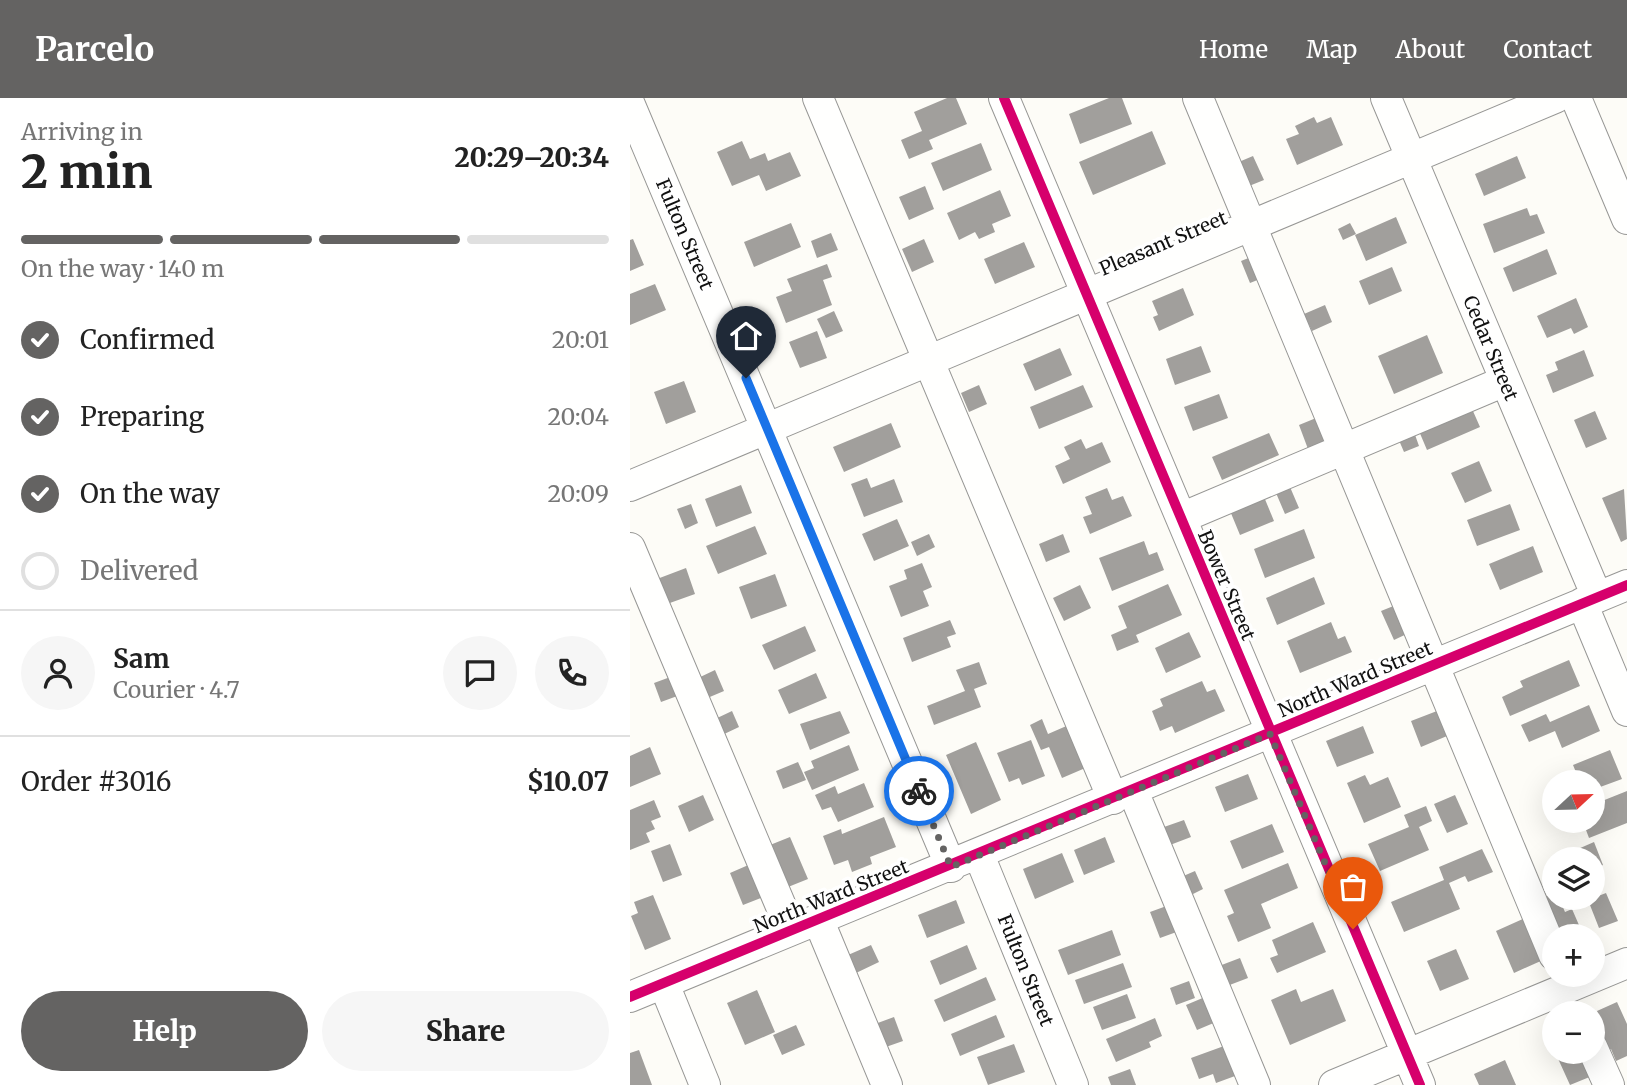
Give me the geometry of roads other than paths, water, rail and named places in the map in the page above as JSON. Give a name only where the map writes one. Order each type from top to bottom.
[{"type":"street","points":[[818,98],[929,359],[1255,1085]]},
{"type":"street","name":"Bower Street","points":[[1004,98],[1420,1085]]},
{"type":"street","points":[[1198,98],[1542,926]]},
{"type":"street","name":"Cedar Street","points":[[1386,98],[1505,381],[1589,600],[1627,711]]},
{"type":"street","name":"Pleasant Street","points":[[630,486],[1555,98]]},
{"type":"street","points":[[1576,98],[1627,219]]},
{"type":"street","name":"Fulton Street","points":[[630,105],[951,867]]},
{"type":"street","points":[[1181,518],[1505,381]]},
{"type":"street","points":[[630,548],[804,924],[887,1085]]},
{"type":"street","name":"North Ward Street","points":[[630,998],[804,924],[951,867],[1627,584]]},
{"type":"street","name":"Fulton Street","points":[[979,855],[1073,1085]]},
{"type":"street","points":[[1334,1085],[1569,992],[1627,963]]},
{"type":"street","points":[[664,984],[705,1085]]},
{"type":"street","points":[[1600,1064],[1609,1085]]}]
